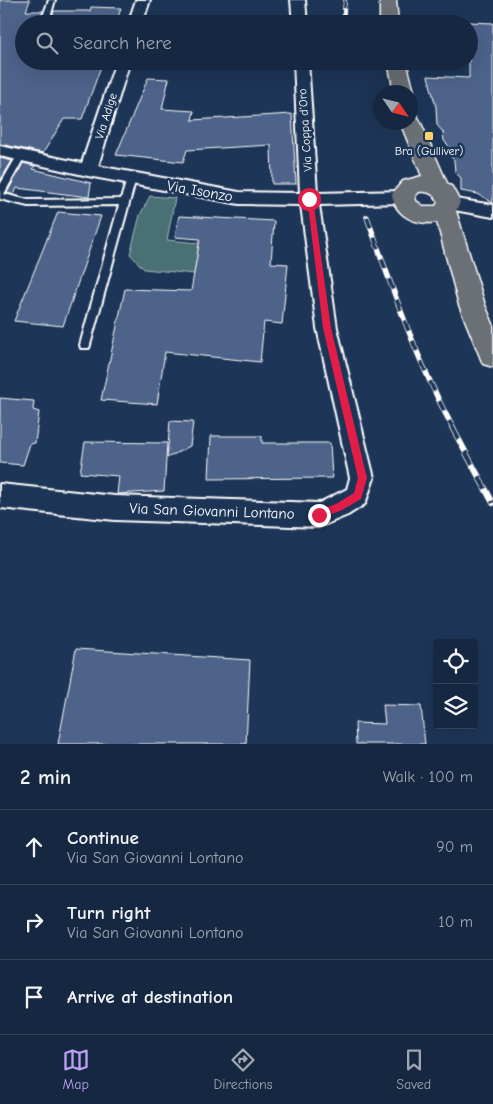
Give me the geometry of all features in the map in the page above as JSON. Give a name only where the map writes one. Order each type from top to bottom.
[{"type":"main road","points":[[388,0],[389,15]]},
{"type":"main road","points":[[399,70],[402,85]]},
{"type":"main road","points":[[411,130],[413,155],[409,200],[472,305]]},
{"type":"main road","points":[[413,130],[444,201],[472,305],[493,356]]},
{"type":"main road","points":[[409,200],[417,184],[432,185],[444,201]]},
{"type":"main road","points":[[409,200],[432,216],[444,201]]},
{"type":"street","points":[[138,15],[143,0]]},
{"type":"street","points":[[298,0],[299,15]]},
{"type":"street","name":"Via Adige","points":[[88,170],[120,70]]},
{"type":"street","name":"Via Coppa d'Oro","points":[[302,70],[309,199]]},
{"type":"street","name":"Via Isonzo","points":[[0,151],[88,170],[239,198],[409,200]]},
{"type":"street","name":"Via San Giovanni Lontano","points":[[0,496],[115,508],[319,515],[339,507],[357,496],[362,478],[327,328],[309,199]]},
{"type":"street","points":[[444,201],[493,211]]},
{"type":"lane","points":[[47,15],[52,0]]},
{"type":"lane","points":[[21,156],[0,195],[28,203],[123,202]]},
{"type":"lane","points":[[85,345],[131,178]]},
{"type":"green space","points":[[150,196],[175,198],[167,240],[199,243],[194,274],[144,269],[130,254],[140,215]]},
{"type":"building","points":[[0,0],[30,0],[26,11],[43,11],[41,15],[15,15],[15,70],[100,70],[82,119],[64,119],[43,153],[0,144]]},
{"type":"building","points":[[91,7],[121,8],[119,15],[53,15],[54,11],[90,11]]},
{"type":"building","points":[[478,22],[493,23],[493,203],[478,194],[461,191],[461,178],[455,172],[454,160],[450,156],[450,147],[444,141],[443,132],[437,125],[436,107],[428,76],[469,78],[469,70],[478,70]]},
{"type":"building","points":[[148,78],[169,79],[162,109],[194,111],[192,120],[292,114],[296,184],[272,184],[271,145],[187,150],[183,162],[116,155]]},
{"type":"building","points":[[0,158],[12,161],[0,181]]},
{"type":"building","points":[[23,163],[35,166],[33,169],[91,183],[89,197],[17,188],[14,195],[7,193]]},
{"type":"building","points":[[58,212],[101,216],[63,326],[14,321]]},
{"type":"building","points":[[179,216],[274,221],[271,263],[288,264],[282,324],[264,322],[260,362],[165,352],[157,404],[101,400],[125,289],[191,291],[200,239],[175,237]]},
{"type":"building","points":[[0,398],[34,401],[33,410],[39,412],[35,443],[30,444],[23,465],[0,463]]},
{"type":"building","points":[[170,421],[193,422],[190,446],[167,458]]},
{"type":"building","points":[[211,436],[262,436],[262,443],[330,443],[332,478],[209,479]]},
{"type":"building","points":[[85,442],[167,443],[164,491],[117,494],[119,476],[80,473]]},
{"type":"building","points":[[76,649],[250,660],[246,744],[58,744]]},
{"type":"building","points":[[383,705],[421,706],[425,744],[356,744],[355,723],[385,724]]},
{"type":"railway","points":[[344,15],[345,0]]},
{"type":"railway","points":[[367,217],[417,351],[453,428]]},
{"type":"railway","points":[[452,427],[493,503]]},
{"type":"place","name":"Bra (Gulliver)","points":[[429,136]]},
{"type":"route","points":[[309,199],[327,328],[362,478],[357,496],[339,507],[319,515]]}]
